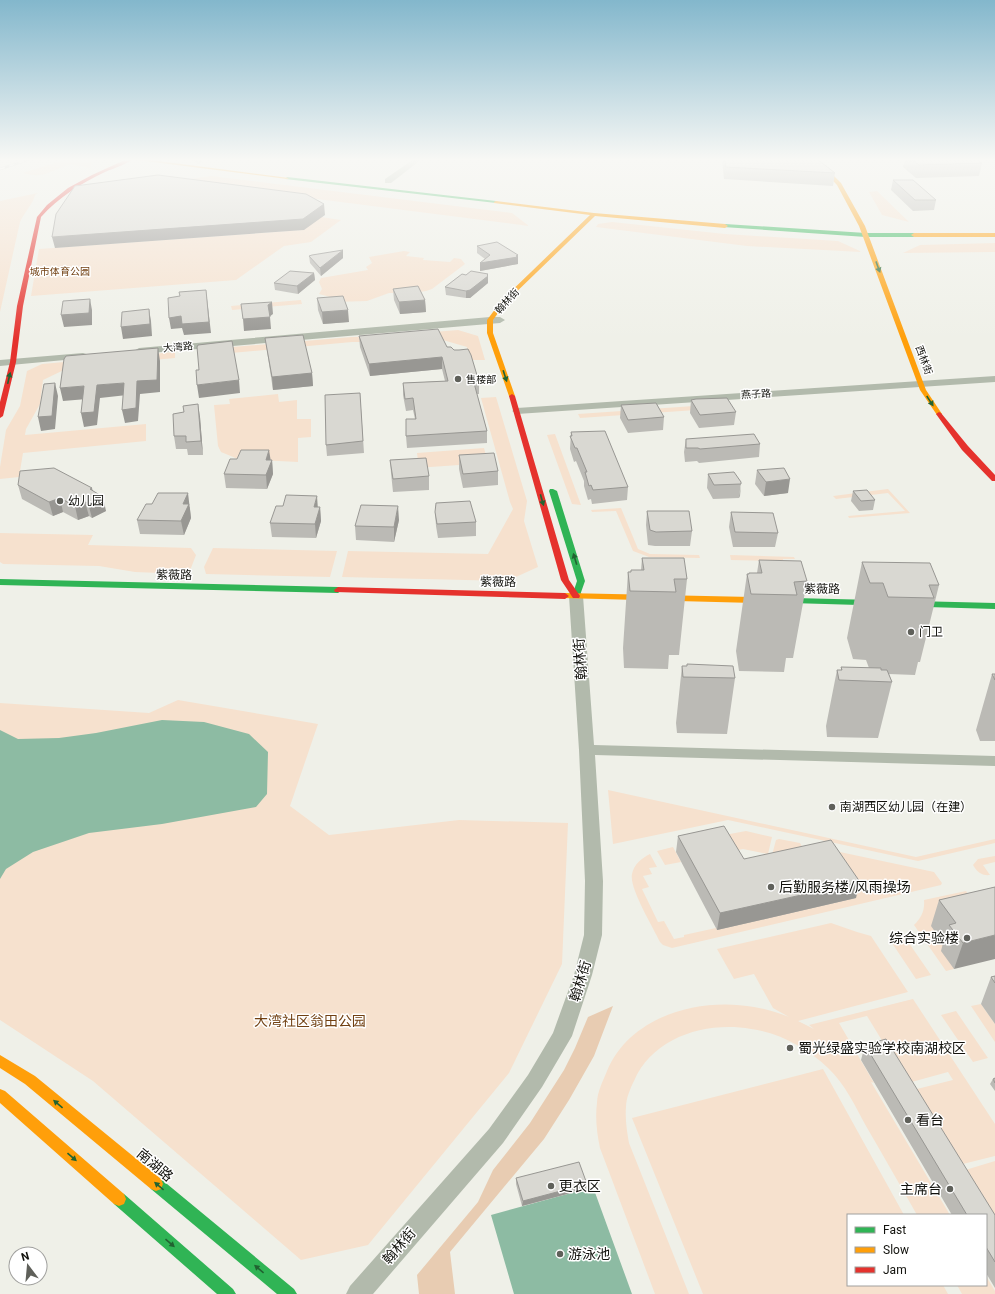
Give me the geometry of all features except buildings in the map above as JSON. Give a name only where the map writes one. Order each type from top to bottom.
[{"type":"main road","points":[[10,307],[30,219]]},
{"type":"main road","points":[[0,416],[12,362],[20,306],[38,219]]},
{"type":"main road","name":"翰林街","points":[[576,596],[565,580],[524,413],[490,333],[504,301],[593,219]]},
{"type":"main road","points":[[654,219],[741,228],[865,233],[875,231],[995,230]]},
{"type":"main road","points":[[697,219],[865,233]]},
{"type":"main road","name":"西林街","points":[[858,219],[865,233],[927,381],[973,445],[995,467]]},
{"type":"main road","points":[[875,231],[995,235]]},
{"type":"main road","points":[[875,231],[881,247]]},
{"type":"main road","name":"西林街","points":[[927,381],[923,390],[937,412],[963,446],[995,479]]},
{"type":"main road","name":"翰林街","points":[[549,479],[581,581],[576,596]]},
{"type":"main road","name":"紫薇路","points":[[0,582],[995,606]]},
{"type":"main road","name":"南湖路","points":[[0,1061],[30,1080],[289,1294]]},
{"type":"main road","points":[[0,1095],[228,1294]]},
{"type":"street","name":"大湾路","points":[[131,352],[495,320]]},
{"type":"street","points":[[0,359],[12,362],[91,355]]},
{"type":"street","name":"燕子路","points":[[524,413],[927,381],[995,379]]},
{"type":"street","name":"翰林街","points":[[358,1294],[496,1136],[535,1081],[562,1036],[583,975],[593,935],[594,881],[587,750],[576,596]]},
{"type":"street","points":[[587,750],[995,761]]},
{"type":"green space","points":[[0,219],[21,219],[20,222],[0,312]]},
{"type":"green space","name":"城市体育公园","points":[[318,219],[341,220],[311,242],[284,246],[236,280],[31,296],[39,249],[303,230]]},
{"type":"green space","points":[[477,219],[520,219],[529,226]]},
{"type":"green space","points":[[612,222],[725,234],[838,241],[862,252],[747,246],[596,227],[598,224]]},
{"type":"green space","points":[[995,243],[995,252],[903,253],[920,245]]},
{"type":"green space","points":[[404,251],[410,252],[406,256],[424,258],[423,260],[450,262],[454,258],[461,259],[465,264],[432,289],[426,291],[413,293],[389,293],[367,301],[335,302],[330,297],[319,294],[322,289],[319,282],[321,278],[368,270],[366,267],[372,263],[369,257]]},
{"type":"green space","points":[[301,300],[302,304],[232,310],[231,306]]},
{"type":"green space","points":[[458,330],[478,336],[485,360],[470,360],[467,347],[436,338],[386,342],[352,342],[198,356],[198,350]]},
{"type":"green space","points":[[175,352],[175,358],[68,368],[43,380],[40,404],[26,429],[25,435],[146,424],[146,441],[23,453],[19,477],[0,479],[0,467],[6,430],[20,406],[27,371],[42,364]]},
{"type":"green space","points":[[278,394],[279,402],[297,400],[297,419],[311,419],[311,437],[298,438],[298,462],[238,459],[221,452],[218,446],[214,405],[230,404],[229,399]]},
{"type":"green space","points":[[496,397],[527,501],[524,521],[538,567],[507,581],[342,577],[348,551],[488,554],[513,509],[481,398]]},
{"type":"green space","points":[[723,404],[725,408],[580,418],[578,414]]},
{"type":"green space","points":[[555,434],[581,505],[572,504],[547,435]]},
{"type":"green space","points":[[484,448],[488,463],[416,468],[418,461],[417,453]]},
{"type":"green space","points":[[888,489],[910,513],[849,518],[848,516],[905,511],[888,493],[836,499],[833,496]]},
{"type":"green space","points":[[621,508],[638,549],[650,554],[699,555],[700,558],[649,557],[633,551],[616,511],[592,512],[591,510]]},
{"type":"green space","points":[[0,533],[93,535],[88,545],[191,548],[196,555],[191,568],[184,574],[135,572],[99,566],[3,564],[0,562]]},
{"type":"green space","points":[[213,548],[337,551],[330,577],[206,574],[204,567]]},
{"type":"green space","points":[[730,555],[794,557],[795,559],[783,559],[783,561],[731,560]]},
{"type":"green space","name":"大湾社区翁田公园","points":[[178,700],[318,724],[290,806],[329,835],[459,820],[568,823],[562,964],[509,1073],[368,1245],[301,1260],[93,1081],[0,1020],[0,703],[149,713]]},
{"type":"green space","points":[[608,790],[916,857],[995,839],[995,843],[918,861],[728,820],[613,844]]},
{"type":"green space","points":[[746,831],[772,837],[768,854],[743,849],[728,852],[719,836]]},
{"type":"green space","points":[[779,839],[800,843],[810,860],[772,855],[776,840]]},
{"type":"green space","points":[[807,845],[934,872],[942,883],[941,885],[672,948],[663,945],[660,942],[642,908],[632,880],[633,870],[636,864],[650,854],[657,867],[649,868],[652,874],[643,876],[649,887],[642,889],[658,922],[664,921],[674,939],[684,937],[684,935],[855,898],[816,859]]},
{"type":"green space","points":[[673,847],[681,862],[665,865],[657,851]]},
{"type":"green space","points":[[995,856],[995,862],[983,865],[990,875],[980,873],[973,865],[978,859]]},
{"type":"green space","points":[[966,891],[974,903],[948,949],[954,969],[946,971],[914,925],[922,914],[924,900]]},
{"type":"green space","points":[[831,923],[871,936],[908,992],[798,1021],[814,1029],[809,1025],[913,999],[995,1124],[995,1156],[959,1165],[913,1090],[953,1080],[948,1072],[908,1083],[867,1016],[839,1023],[874,1083],[871,1082],[949,1214],[916,1214],[845,1088],[828,1068],[811,1054],[792,1042],[762,1031],[734,1027],[699,1030],[668,1043],[654,1053],[643,1066],[627,1097],[626,1121],[629,1143],[689,1294],[655,1294],[600,1148],[596,1120],[597,1099],[600,1087],[607,1071],[618,1052],[632,1036],[649,1024],[668,1015],[689,1008],[711,1005],[733,1005],[772,1011],[789,1017],[773,1008],[754,974],[734,979],[717,949]]},
{"type":"green space","points":[[902,933],[931,975],[916,979],[888,937]]},
{"type":"green space","points":[[981,1004],[995,1024],[995,1042],[971,1006]]},
{"type":"green space","points":[[956,1011],[988,1058],[973,1062],[941,1015]]},
{"type":"green space","points":[[823,1069],[903,1214],[847,1214],[847,1286],[944,1286],[948,1294],[703,1294],[632,1118]]},
{"type":"green space","points":[[995,1161],[995,1225],[962,1171]]},
{"type":"green space","points":[[987,1278],[995,1291],[995,1294],[962,1294],[958,1286],[987,1286]]},
{"type":"shaded area","points":[[162,720],[204,722],[249,734],[268,752],[267,794],[256,807],[162,824],[89,833],[33,852],[6,869],[0,879],[0,730],[18,739],[59,738],[96,733]]},
{"type":"shaded area","points":[[613,1006],[594,1056],[569,1100],[544,1139],[450,1252],[455,1294],[419,1294],[417,1275],[478,1202],[493,1170],[530,1123],[564,1070],[588,1017]]},
{"type":"shaded area","name":"游泳池","points":[[593,1187],[632,1294],[514,1294],[491,1215]]},
{"type":"traffic: fast","points":[[725,226],[866,235],[914,235]]},
{"type":"traffic: fast","points":[[553,491],[581,581],[576,596]]},
{"type":"traffic: fast","points":[[0,582],[338,590]]},
{"type":"traffic: fast","points":[[794,601],[995,606]]},
{"type":"traffic: fast","points":[[156,1184],[289,1294]]},
{"type":"traffic: fast","points":[[119,1199],[228,1294]]},
{"type":"traffic: slow","points":[[512,396],[490,333],[490,320],[504,301],[588,219]]},
{"type":"traffic: slow","points":[[653,219],[725,226]]},
{"type":"traffic: slow","points":[[858,219],[923,390],[939,414]]},
{"type":"traffic: slow","points":[[914,235],[995,235]]},
{"type":"traffic: slow","points":[[565,596],[794,601]]},
{"type":"traffic: slow","points":[[0,1061],[30,1080],[156,1184]]},
{"type":"traffic: slow","points":[[0,1095],[119,1199]]},
{"type":"traffic: jam","points":[[0,416],[13,362],[20,306],[38,219]]},
{"type":"traffic: jam","points":[[512,396],[565,580],[576,596]]},
{"type":"traffic: jam","points":[[939,414],[965,448],[995,479]]},
{"type":"traffic: jam","points":[[338,590],[565,596]]},
{"type":"place","name":"售楼部","points":[[458,379]]},
{"type":"place","name":"幼儿园","points":[[60,501]]},
{"type":"place","name":"门卫","points":[[911,632]]},
{"type":"place","name":"南湖西区幼儿园（在建）","points":[[832,807]]},
{"type":"place","name":"后勤服务楼/风雨操场","points":[[771,887]]},
{"type":"place","name":"综合实验楼","points":[[967,938]]},
{"type":"place","name":"蜀光绿盛实验学校南湖校区","points":[[790,1048]]},
{"type":"place","name":"看台","points":[[908,1120]]},
{"type":"place","name":"更衣区","points":[[551,1186]]},
{"type":"place","name":"主席台","points":[[950,1189]]},
{"type":"place","name":"游泳池","points":[[560,1254]]}]
